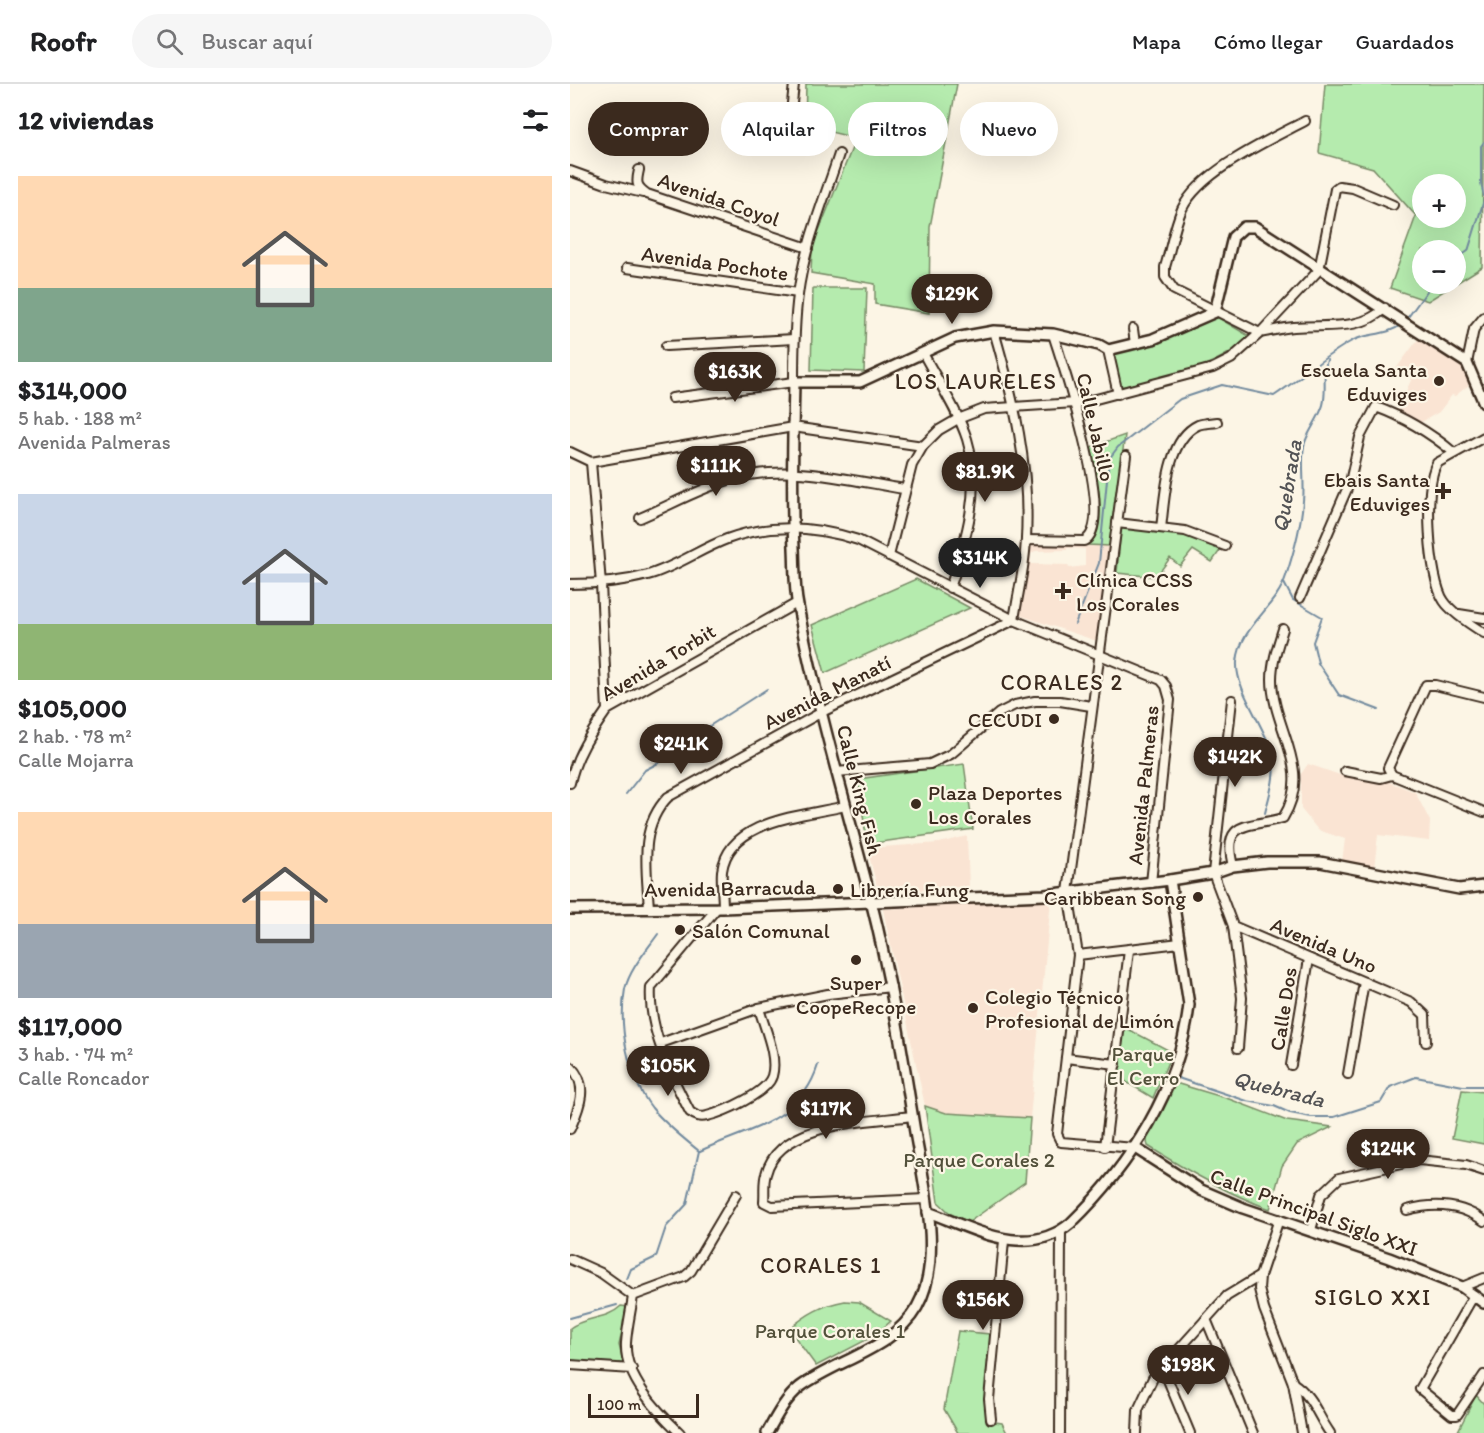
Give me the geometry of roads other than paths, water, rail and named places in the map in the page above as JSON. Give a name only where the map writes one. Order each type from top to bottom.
[{"type":"street","points":[[792,102],[794,84]]},
{"type":"street","points":[[1305,121],[1238,156],[1202,185],[1182,210],[1165,267],[1165,276],[1174,290],[1260,333],[1292,327],[1361,323],[1372,319],[1385,308]]},
{"type":"street","name":"Calle King Fish","points":[[766,1433],[782,1406],[798,1389],[819,1374],[858,1357],[887,1339],[917,1306],[930,1261],[928,1212],[891,987],[836,772],[797,603],[793,526],[793,427],[794,339],[798,293],[807,248],[839,154]]},
{"type":"street","name":"Avenida Coyol","points":[[639,170],[636,182],[638,188],[647,194],[807,248]]},
{"type":"street","points":[[570,171],[606,184],[647,194]]},
{"type":"street","points":[[889,556],[904,489],[912,465],[923,446],[939,430],[958,419],[984,409],[1075,403],[1118,394],[1213,368],[1232,359],[1260,333],[1319,270],[1335,189],[1339,186],[1353,188],[1393,205]]},
{"type":"street","points":[[1215,312],[1233,237],[1244,227],[1255,227],[1319,270],[1385,308],[1467,363],[1484,403]]},
{"type":"street","name":"Avenida Pochote","points":[[627,268],[798,293]]},
{"type":"street","points":[[672,398],[794,382],[860,382],[955,338],[994,332],[1053,334],[1099,345],[1108,350],[1153,339],[1215,312]]},
{"type":"street","points":[[1467,363],[1474,328],[1484,317]]},
{"type":"street","points":[[1133,329],[1135,344]]},
{"type":"street","points":[[994,332],[1016,408],[1024,451],[1026,540],[1014,620]]},
{"type":"street","name":"Calle Jabillo","points":[[1026,540],[1084,541],[1091,536],[1093,480],[1075,403],[1053,334]]},
{"type":"street","points":[[666,346],[794,339]]},
{"type":"street","points":[[1108,350],[1118,394]]},
{"type":"street","points":[[923,353],[958,419],[966,438],[972,463],[973,484],[965,543],[950,588]]},
{"type":"street","points":[[1299,598],[1350,482],[1360,437],[1376,407],[1406,419],[1434,435],[1454,452]]},
{"type":"street","points":[[1161,528],[1172,456],[1197,426],[1217,422]]},
{"type":"street","points":[[570,452],[591,462],[793,427],[923,446]]},
{"type":"street","points":[[1484,437],[1443,458],[1433,469],[1428,499],[1437,588],[1444,602],[1484,633]]},
{"type":"street","points":[[1126,456],[1098,652],[1068,892],[1078,955],[1058,1139],[1061,1142],[1135,1148]]},
{"type":"street","points":[[591,462],[601,584],[607,710]]},
{"type":"street","points":[[640,518],[689,495],[735,478],[793,471],[904,489]]},
{"type":"street","points":[[1117,523],[1192,533],[1225,546]]},
{"type":"street","name":"Avenida Palmeras","points":[[570,584],[601,584],[646,575],[668,568],[727,539],[793,526],[832,532],[858,540],[1014,620],[1098,652],[1161,680],[1167,686],[1170,700],[1151,883]]},
{"type":"street","name":"Avenida Torbit","points":[[570,783],[574,766],[589,735],[607,710],[797,603]]},
{"type":"street","points":[[1457,613],[1484,618]]},
{"type":"street","name":"Avenida Manatí","points":[[649,909],[646,837],[657,808],[668,797],[822,712],[1014,620]]},
{"type":"street","points":[[1233,866],[1229,840],[1232,834],[1240,827],[1283,818],[1292,803],[1294,762],[1274,698],[1272,679],[1283,629]]},
{"type":"street","points":[[1484,697],[1435,685],[1426,686],[1406,731],[1392,754],[1388,768],[1392,775],[1460,805],[1484,812]]},
{"type":"street","points":[[1232,700],[1213,873],[1233,926],[1242,998],[1238,1048]]},
{"type":"street","points":[[836,772],[930,764],[951,754],[999,713],[1015,705],[1035,701],[1060,701],[1091,706]]},
{"type":"street","points":[[1345,771],[1381,778],[1392,775]]},
{"type":"street","points":[[759,1008],[772,1059],[773,1074],[767,1086],[755,1095],[706,1117],[690,1112],[661,1043],[650,998],[651,987],[720,908],[722,869],[730,850],[744,835],[762,826],[845,806]]},
{"type":"street","name":"Avenida Barracuda","points":[[570,909],[720,908],[1068,892],[1151,883],[1213,873],[1233,866],[1268,862],[1320,862],[1431,885],[1459,889],[1484,886]]},
{"type":"street","points":[[928,1212],[1004,1240],[1036,1239],[1061,1231],[1081,1214],[1135,1148],[1167,1083],[1187,1023],[1188,1005],[1170,880]]},
{"type":"street","name":"Avenida Uno","points":[[1233,926],[1411,1002],[1425,1015],[1426,1042]]},
{"type":"street","points":[[1078,955],[1180,943]]},
{"type":"street","points":[[1105,1147],[1129,950]]},
{"type":"street","name":"Calle Dos","points":[[1292,1065],[1309,959]]},
{"type":"street","points":[[1348,1074],[1364,982]]},
{"type":"street","points":[[661,1043],[759,1008],[828,994],[891,987]]},
{"type":"street","points":[[1066,1058],[1116,1064]]},
{"type":"street","points":[[570,1066],[581,1083],[582,1093],[570,1130]]},
{"type":"street","points":[[912,1116],[822,1128],[802,1136],[772,1158],[765,1174],[764,1202],[772,1206],[926,1199]]},
{"type":"street","name":"Calle Principal Siglo XXI","points":[[1135,1148],[1201,1190],[1462,1287],[1484,1303]]},
{"type":"street","points":[[1311,1230],[1322,1196],[1339,1178],[1419,1160],[1466,1165],[1484,1171]]},
{"type":"street","points":[[633,1296],[684,1277],[691,1270],[736,1195]]},
{"type":"street","points":[[1407,1210],[1429,1204],[1468,1211],[1484,1221]]},
{"type":"street","points":[[1280,1219],[1260,1276],[1259,1289],[1264,1309],[1293,1383],[1302,1433]]},
{"type":"street","points":[[1060,1433],[1061,1231]]},
{"type":"street","points":[[991,1419],[989,1399],[1004,1240]]},
{"type":"street","points":[[570,1259],[601,1273],[633,1296]]},
{"type":"street","points":[[1137,1433],[1141,1399],[1153,1378],[1227,1296],[1260,1276]]},
{"type":"street","points":[[1462,1287],[1484,1278]]},
{"type":"street","points":[[1474,1295],[1420,1389],[1452,1415],[1457,1415],[1484,1375]]},
{"type":"street","points":[[633,1296],[626,1342],[632,1370],[656,1410],[680,1433]]},
{"type":"street","points":[[1206,1319],[1253,1433]]},
{"type":"street","points":[[570,1365],[632,1370]]},
{"type":"street","points":[[1163,1368],[1190,1433]]},
{"type":"street","points":[[1293,1383],[1310,1398],[1330,1433]]},
{"type":"waterway","points":[[1484,142],[1481,146],[1481,184],[1484,196]]},
{"type":"waterway","points":[[1466,252],[1484,200]]},
{"type":"waterway","points":[[1406,320],[1425,294]]},
{"type":"waterway","points":[[1075,624],[1099,563],[1109,459],[1118,447],[1180,399],[1222,385],[1274,396],[1330,354],[1350,342],[1390,331],[1402,324]]},
{"type":"waterway","name":"Quebrada","points":[[1265,813],[1273,779],[1273,759],[1265,735],[1241,685],[1237,662],[1245,638],[1275,598],[1292,558],[1302,510],[1304,446],[1323,405],[1327,360]]},
{"type":"waterway","name":"Quebrada","points":[[1284,583],[1293,600],[1322,617],[1313,642],[1318,663],[1339,695],[1379,710]]},
{"type":"waterway","points":[[626,794],[645,770],[683,750],[700,732],[767,689]]},
{"type":"waterway","name":"Quebrada","points":[[658,934],[634,967],[625,989],[623,1019],[627,1051],[637,1082],[652,1108],[699,1151]]},
{"type":"waterway","points":[[700,1151],[754,1129],[785,1112],[799,1100],[810,1084],[818,1065]]},
{"type":"waterway","name":"Quebrada","points":[[1175,1077],[1247,1101],[1311,1117],[1334,1117],[1381,1102],[1390,1087],[1416,1077],[1463,1086],[1484,1086]]},
{"type":"waterway","name":"Quebrada","points":[[627,1279],[631,1269],[656,1257],[666,1227],[687,1204],[699,1151]]},
{"type":"waterway","name":"Quebrada","points":[[570,1318],[617,1305]]},
{"type":"place","name":"Escuela Santa Eduviges","points":[[1439,381]]},
{"type":"place","name":"Ebais Santa Eduviges","points":[[1443,491]]},
{"type":"place","name":"Clínica CCSS Los Corales","points":[[1063,591]]},
{"type":"place","name":"CECUDI","points":[[1054,719]]},
{"type":"place","name":"Plaza Deportes Los Corales","points":[[916,804]]},
{"type":"place","name":"Librería Fung","points":[[838,889]]},
{"type":"place","name":"Caribbean Song","points":[[1198,897]]},
{"type":"place","name":"Salón Comunal","points":[[680,930]]},
{"type":"place","name":"Super CoopeRecope","points":[[856,960]]},
{"type":"place","name":"Colegio Técnico Profesional de Limón","points":[[973,1008]]},
{"type":"district","name":"LOS LAURELES","points":[[976,381]]},
{"type":"district","name":"CORALES 2","points":[[1062,682]]},
{"type":"district","name":"CORALES 1","points":[[821,1265]]},
{"type":"district","name":"SIGLO XXI","points":[[1373,1297]]},
{"type":"park label","name":"Parque El Cerro","points":[[1143,1065]]},
{"type":"park label","name":"Parque Corales 2","points":[[979,1159]]},
{"type":"park label","name":"Parque Corales 1","points":[[830,1330]]}]
